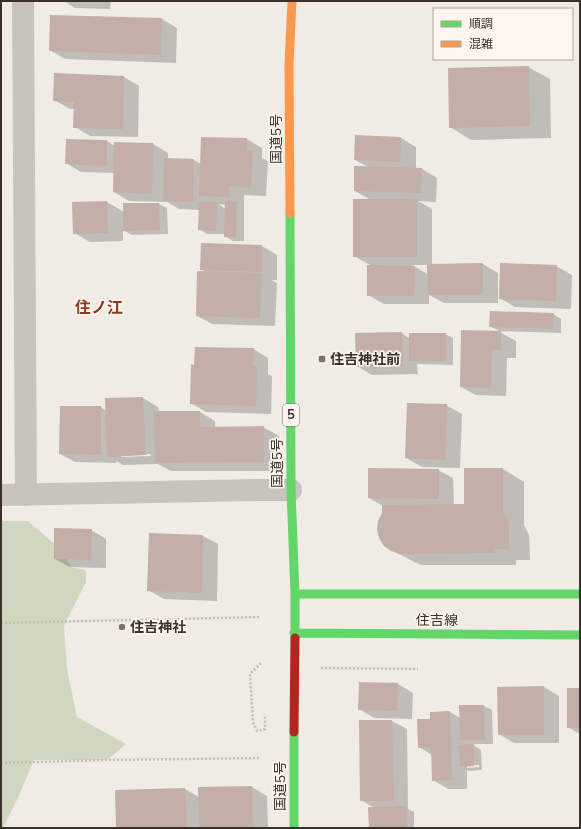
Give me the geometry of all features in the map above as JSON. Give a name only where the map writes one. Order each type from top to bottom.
[{"type":"main road","name":"国道5号","points":[[292,1],[289,64],[291,490],[295,594],[294,828]]},
{"type":"main road","name":"住吉線","points":[[295,594],[580,594]]},
{"type":"main road","name":"住吉線","points":[[294,633],[580,635]]},
{"type":"street","points":[[23,1],[26,495]]},
{"type":"street","points":[[1,495],[291,490]]},
{"type":"path","points":[[1,623],[260,617]]},
{"type":"path","points":[[250,674],[261,663]]},
{"type":"path","points":[[1,763],[261,758]]},
{"type":"green space","points":[[1,521],[28,521],[60,549],[71,567],[86,570],[86,582],[64,626],[67,669],[77,717],[126,744],[107,760],[34,760],[3,828],[1,828]]},
{"type":"building","points":[[50,15],[162,18],[161,55],[49,51]]},
{"type":"building","points":[[529,66],[530,126],[449,128],[448,68]]},
{"type":"building","points":[[54,73],[124,76],[123,129],[73,128],[74,102],[53,101]]},
{"type":"building","points":[[355,135],[401,137],[400,162],[354,160]]},
{"type":"building","points":[[201,137],[247,138],[247,151],[253,151],[251,188],[229,186],[229,197],[199,196]]},
{"type":"building","points":[[66,139],[107,140],[107,166],[65,164]]},
{"type":"building","points":[[114,142],[153,143],[152,194],[113,192]]},
{"type":"building","points":[[164,158],[194,159],[193,202],[163,201]]},
{"type":"building","points":[[354,166],[422,168],[421,193],[354,191]]},
{"type":"building","points":[[353,199],[417,199],[417,257],[353,257]]},
{"type":"building","points":[[107,201],[108,233],[73,234],[72,202]]},
{"type":"building","points":[[225,201],[237,201],[236,237],[224,237]]},
{"type":"building","points":[[199,202],[217,202],[216,231],[198,230]]},
{"type":"building","points":[[123,203],[159,203],[160,230],[123,231]]},
{"type":"building","points":[[201,243],[262,245],[262,272],[200,270]]},
{"type":"building","points":[[483,263],[483,295],[428,295],[427,264]]},
{"type":"building","points":[[500,263],[557,265],[556,301],[499,299]]},
{"type":"building","points":[[367,265],[415,266],[414,296],[367,296]]},
{"type":"building","points":[[197,271],[262,273],[260,318],[196,316]]},
{"type":"building","points":[[490,311],[554,313],[553,329],[489,327]]},
{"type":"building","points":[[461,330],[501,331],[501,350],[492,350],[491,388],[460,387]]},
{"type":"building","points":[[402,332],[403,366],[356,367],[355,333]]},
{"type":"building","points":[[409,333],[446,333],[446,361],[409,361]]},
{"type":"building","points":[[195,347],[254,348],[253,366],[257,366],[256,406],[190,404],[191,364],[194,365]]},
{"type":"building","points":[[143,397],[146,455],[107,457],[105,398]]},
{"type":"building","points":[[407,403],[447,404],[445,460],[405,458]]},
{"type":"building","points":[[60,406],[101,406],[101,455],[59,454]]},
{"type":"building","points":[[154,411],[200,411],[200,427],[264,426],[264,462],[155,463]]},
{"type":"building","points":[[368,468],[439,469],[439,499],[368,498]]},
{"type":"building","points":[[464,468],[503,468],[503,512],[509,522],[509,549],[495,549],[495,553],[400,554],[391,551],[384,546],[379,538],[377,529],[378,521],[382,513],[382,505],[464,504]]},
{"type":"building","points":[[54,528],[92,529],[91,560],[54,559]]},
{"type":"building","points":[[149,533],[203,535],[202,593],[147,591]]},
{"type":"building","points":[[359,682],[398,683],[397,711],[358,710]]},
{"type":"building","points":[[544,686],[544,735],[498,735],[497,687]]},
{"type":"building","points":[[567,688],[580,688],[580,728],[567,728]]},
{"type":"building","points":[[459,705],[484,705],[485,740],[460,740]]},
{"type":"building","points":[[450,711],[452,780],[432,781],[431,747],[418,748],[417,719],[430,719],[430,712]]},
{"type":"building","points":[[359,720],[392,720],[394,801],[360,801]]},
{"type":"building","points":[[474,744],[474,766],[460,767],[459,745]]},
{"type":"building","points":[[252,786],[253,828],[199,828],[198,787]]},
{"type":"building","points":[[185,788],[187,828],[116,828],[115,790]]},
{"type":"building","points":[[406,806],[407,828],[369,828],[368,807]]},
{"type":"traffic: fast","points":[[290,213],[291,490],[295,638]]},
{"type":"traffic: fast","points":[[295,594],[580,594]]},
{"type":"traffic: fast","points":[[294,633],[580,635]]},
{"type":"traffic: fast","points":[[294,732],[294,828]]},
{"type":"traffic: slow","points":[[290,213],[289,64],[292,1]]},
{"type":"traffic: jam","points":[[294,732],[295,638]]},
{"type":"place","name":"住吉神社前","points":[[322,359]]},
{"type":"place","name":"住吉神社","points":[[122,627]]},
{"type":"district","name":"住ノ江","points":[[99,308]]}]
